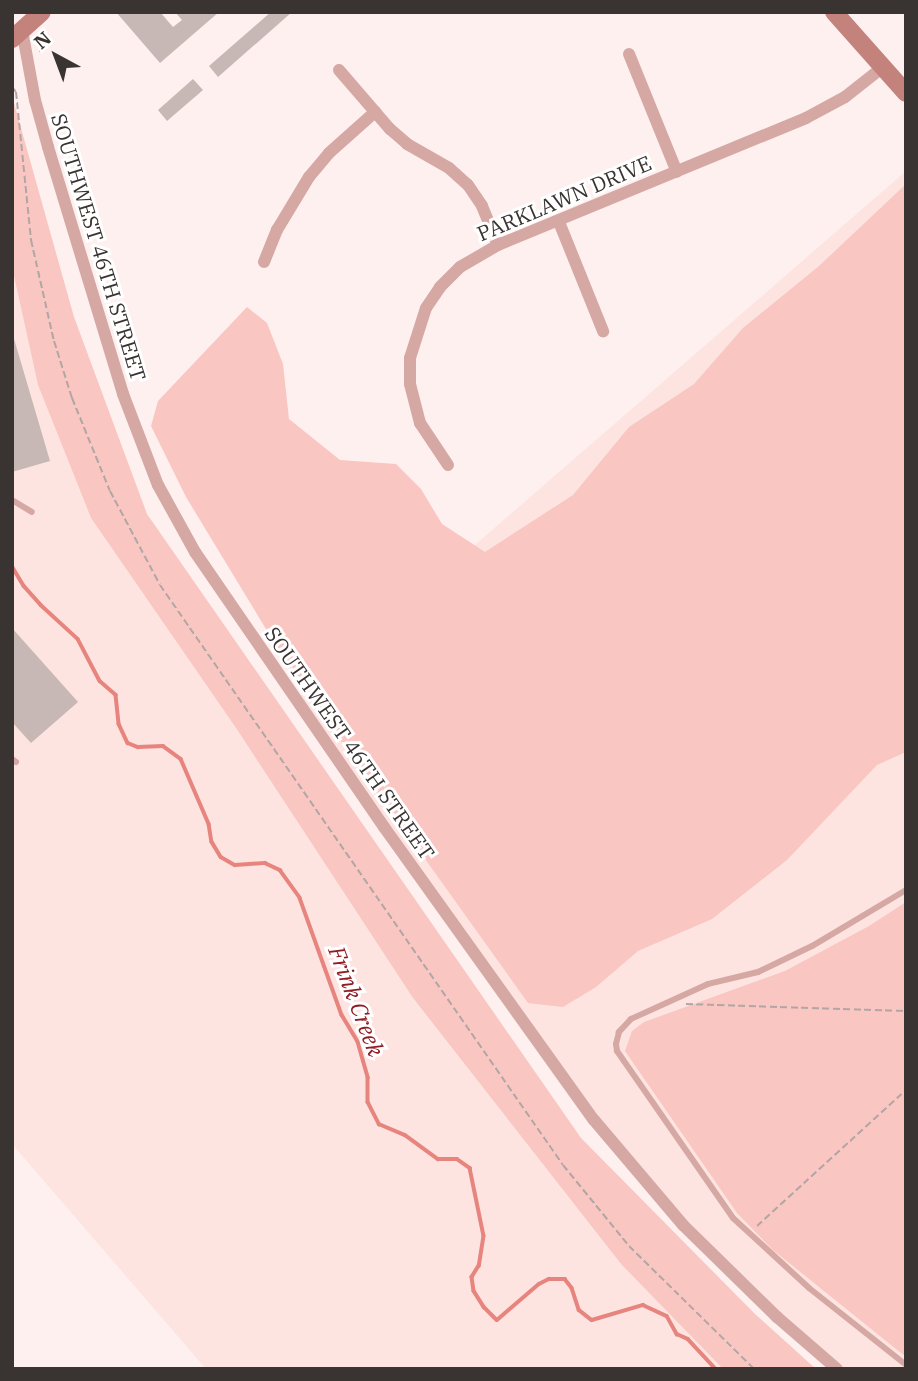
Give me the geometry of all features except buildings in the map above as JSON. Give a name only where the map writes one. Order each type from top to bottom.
[{"type":"main road","points":[[18,27],[42,12]]},
{"type":"main road","points":[[834,12],[906,93]]},
{"type":"street","name":"SOUTHWEST 46TH STREET","points":[[18,27],[48,147],[123,394],[158,485],[195,552],[384,827],[594,1120],[683,1225],[777,1317],[837,1369]]},
{"type":"street","points":[[629,54],[677,172]]},
{"type":"street","name":"PARKLAWN DRIVE","points":[[448,465],[426,434],[412,398],[412,345],[420,320],[440,287],[460,267],[498,245],[559,222],[826,109],[883,67]]},
{"type":"street","points":[[339,70],[407,144],[449,168],[468,185],[482,205],[498,245]]},
{"type":"street","points":[[264,261],[277,230],[309,177],[329,153],[375,112]]},
{"type":"street","points":[[559,222],[603,331]]},
{"type":"lane","points":[[12,500],[32,512]]},
{"type":"lane","points":[[906,890],[812,946],[758,972],[708,984],[631,1019],[619,1032],[617,1051],[733,1218],[809,1288],[906,1365]]},
{"type":"path","points":[[12,87],[16,92],[27,215],[54,341],[89,442],[148,564],[563,1165],[629,1246],[754,1369]]},
{"type":"path","points":[[665,1004],[906,1011]]},
{"type":"path","points":[[748,1233],[906,1090]]},
{"type":"shaded area","points":[[12,96],[74,317],[147,514],[581,1138],[755,1314],[816,1369],[723,1369],[621,1264],[413,998],[236,728],[91,518],[38,385],[12,267]]},
{"type":"shaded area","points":[[906,171],[906,1369],[837,1369],[639,1175],[296,700]]},
{"type":"shaded area","points":[[906,184],[906,752],[877,765],[787,860],[712,919],[638,951],[596,987],[563,1007],[528,1003],[295,677],[186,497],[151,426],[158,401],[247,307],[267,323],[283,364],[289,419],[340,460],[396,464],[421,489],[442,524],[485,552],[573,495],[629,427],[694,384],[743,328],[819,266]]},
{"type":"shaded area","points":[[12,267],[38,385],[91,518],[236,728],[413,998],[621,1264],[723,1369],[206,1369],[12,1144]]},
{"type":"shaded area","points":[[906,902],[906,1357],[773,1250],[737,1213],[625,1051],[632,1031],[644,1022],[785,971],[869,926]]},
{"type":"waterway","name":"Frink Creek","points":[[12,566],[24,586],[41,605],[78,639],[100,681],[116,695],[119,724],[128,743],[138,747],[163,746],[181,759],[209,824],[212,842],[221,857],[235,865],[265,863],[280,870],[300,898],[342,1015],[358,1042],[368,1078],[368,1102],[379,1124],[405,1135],[438,1159],[457,1159],[470,1168],[484,1236],[479,1266],[472,1277],[474,1291],[484,1307],[497,1320],[539,1284],[549,1279],[565,1279],[572,1288],[579,1310],[592,1320],[643,1305],[667,1316],[677,1334],[688,1339],[716,1369]]}]
